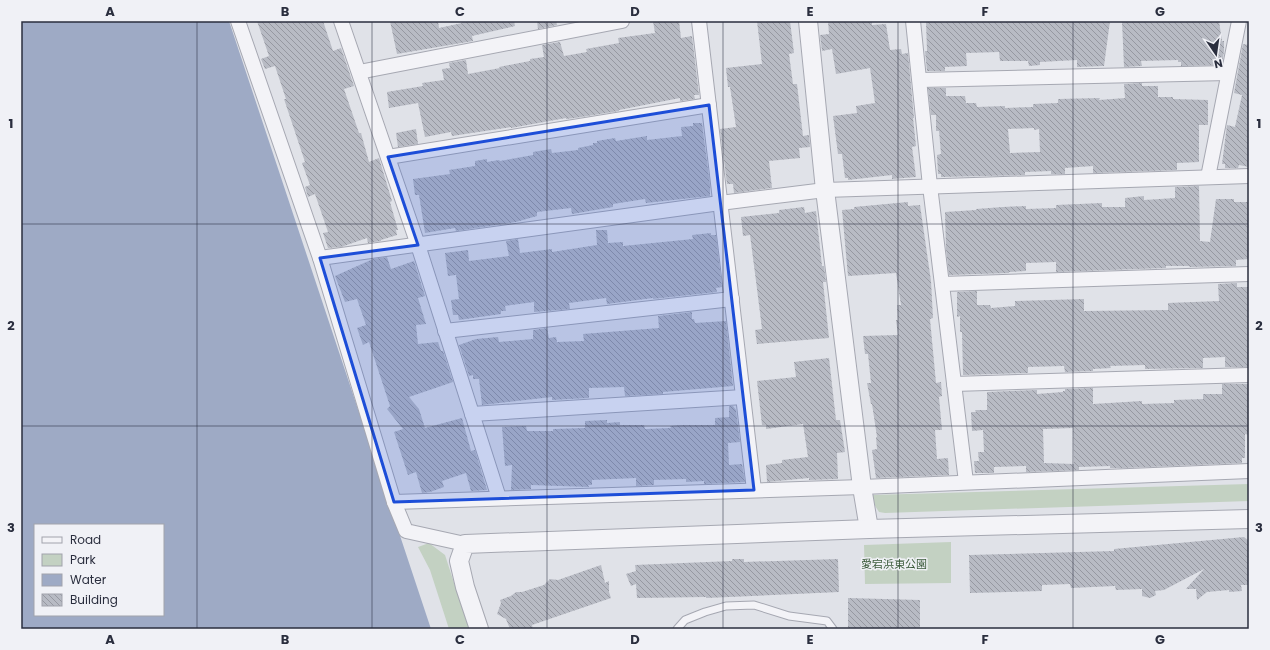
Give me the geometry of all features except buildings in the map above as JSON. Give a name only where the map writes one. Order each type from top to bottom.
[{"type":"street","points":[[238,21],[320,258],[394,502],[406,531],[465,544],[869,529],[1249,519]]},
{"type":"street","points":[[342,21],[418,245],[499,498]]},
{"type":"street","points":[[359,72],[622,21]]},
{"type":"street","points":[[699,21],[754,490]]},
{"type":"street","points":[[808,21],[825,190],[862,487],[869,529]]},
{"type":"street","points":[[913,21],[930,186],[966,482]]},
{"type":"street","points":[[1208,177],[1239,21]]},
{"type":"street","points":[[920,80],[1228,73]]},
{"type":"street","points":[[388,157],[709,105]]},
{"type":"street","points":[[320,258],[825,190],[1249,176]]},
{"type":"street","points":[[942,284],[1249,274]]},
{"type":"street","points":[[445,331],[732,299]]},
{"type":"street","points":[[954,384],[1249,375]]},
{"type":"street","points":[[472,414],[743,396]]},
{"type":"street","points":[[394,502],[862,487],[1249,471]]},
{"type":"street","points":[[465,544],[459,561],[465,587],[479,629]]},
{"type":"lane","points":[[677,629],[685,620],[705,612],[726,606],[754,605],[789,616],[827,621],[833,629]]},
{"type":"highlighted area","points":[[709,105],[754,490],[394,502],[320,258],[418,245],[388,157]]},
{"type":"green space","points":[[1249,484],[1249,501],[885,513],[879,512],[872,501],[873,495]]},
{"type":"green space","name":"愛宕浜東公園","points":[[951,542],[951,583],[865,584],[864,545]]},
{"type":"green space","points":[[429,543],[445,555],[469,629],[449,629],[430,570],[418,547]]},
{"type":"water","points":[[21,21],[229,21],[431,629],[21,629]]}]
